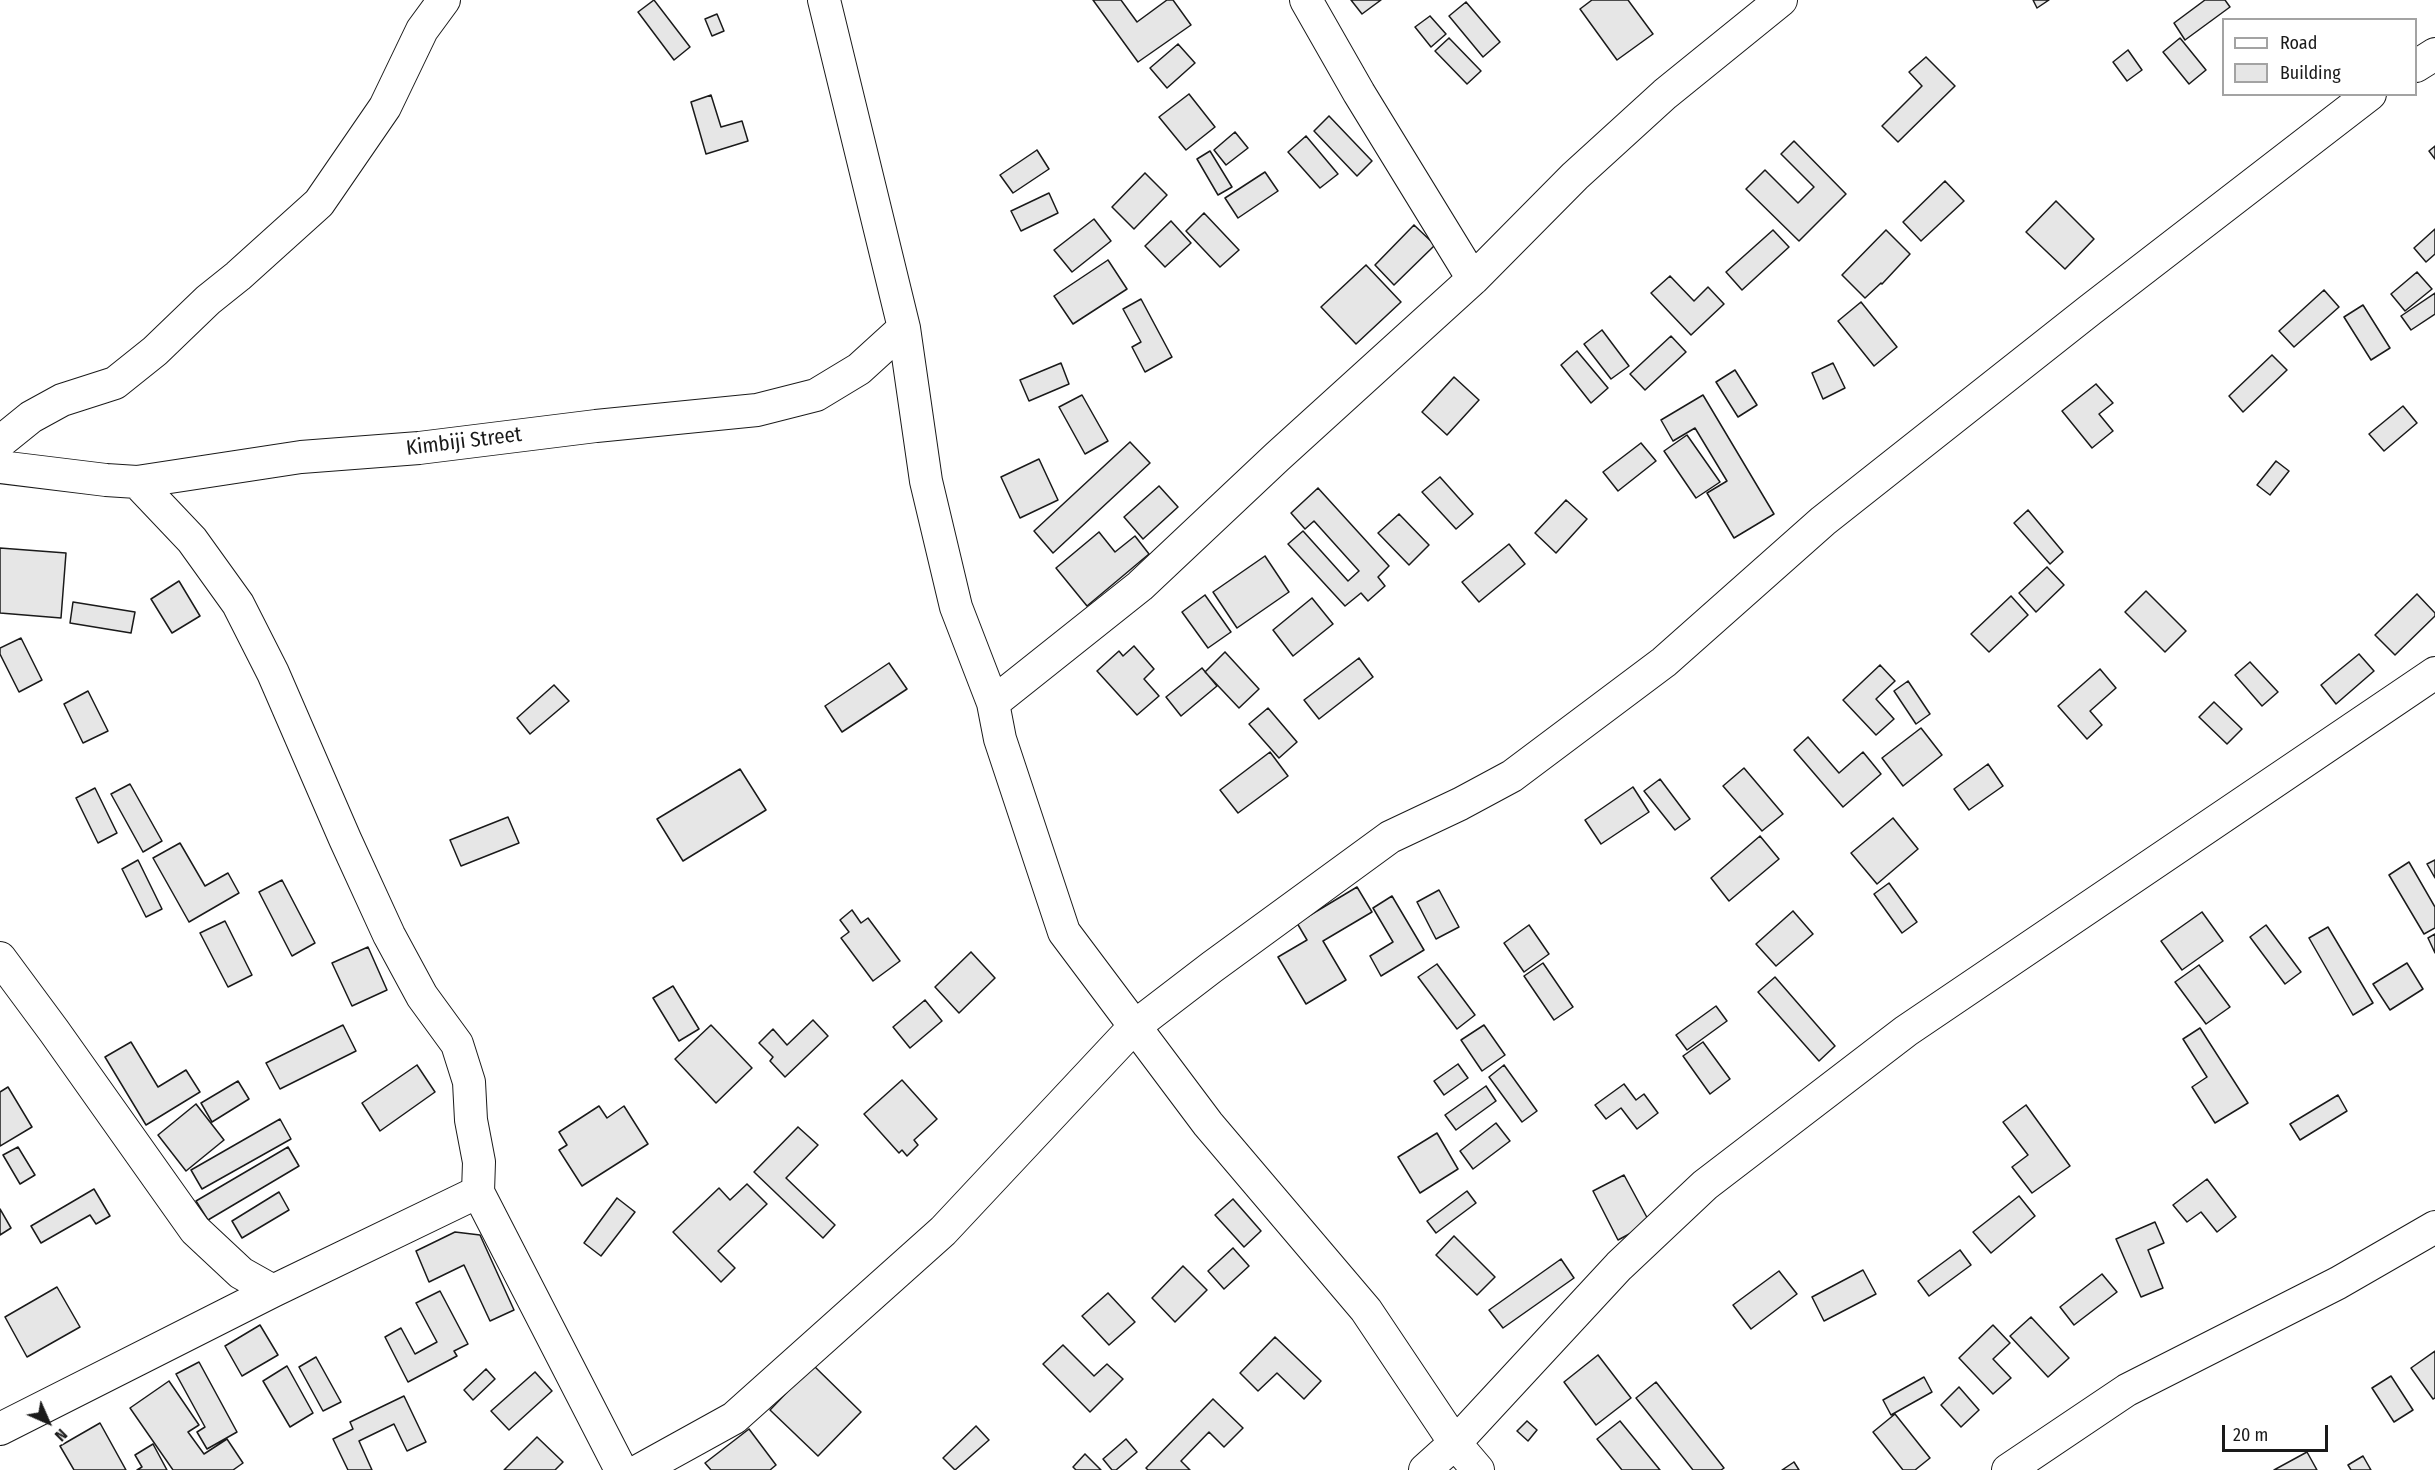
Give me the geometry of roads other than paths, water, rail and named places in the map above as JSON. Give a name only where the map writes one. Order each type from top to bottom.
[{"type":"street","points":[[0,442],[31,417],[62,400],[115,383],[155,351],[199,308],[319,203],[385,107],[422,30],[444,0]]},
{"type":"street","points":[[824,0],[904,328],[926,481],[956,607],[993,704],[1000,739],[1064,932],[1208,1124],[1366,1310],[1455,1443],[1478,1470]]},
{"type":"street","points":[[1306,0],[1359,93],[1473,279]]},
{"type":"street","points":[[993,704],[1140,586],[1277,457],[1473,279],[1575,176],[1665,94],[1781,0]]},
{"type":"street","points":[[2417,65],[2435,54]]},
{"type":"street","points":[[640,1470],[734,1418],[943,1231],[1135,1026],[1221,960],[1390,837],[1461,804],[1512,776],[1664,662],[1823,520],[2099,302],[2367,96]]},
{"type":"street","name":"Kimbiji Street","points":[[0,467],[137,482],[301,457],[419,448],[596,426],[757,410],[816,395],[859,369],[904,328]]},
{"type":"street","points":[[137,482],[192,540],[238,604],[273,673],[389,935],[422,996],[457,1044],[468,1082],[471,1120],[479,1162],[478,1192],[621,1470]]},
{"type":"street","points":[[1425,1470],[1455,1443],[1619,1266],[1705,1185],[1906,1031],[2435,673]]},
{"type":"street","points":[[0,958],[195,1230],[241,1273],[273,1291]]},
{"type":"street","points":[[0,1429],[273,1291],[478,1192]]},
{"type":"street","points":[[2008,1470],[2127,1390],[2338,1283],[2435,1227]]}]
